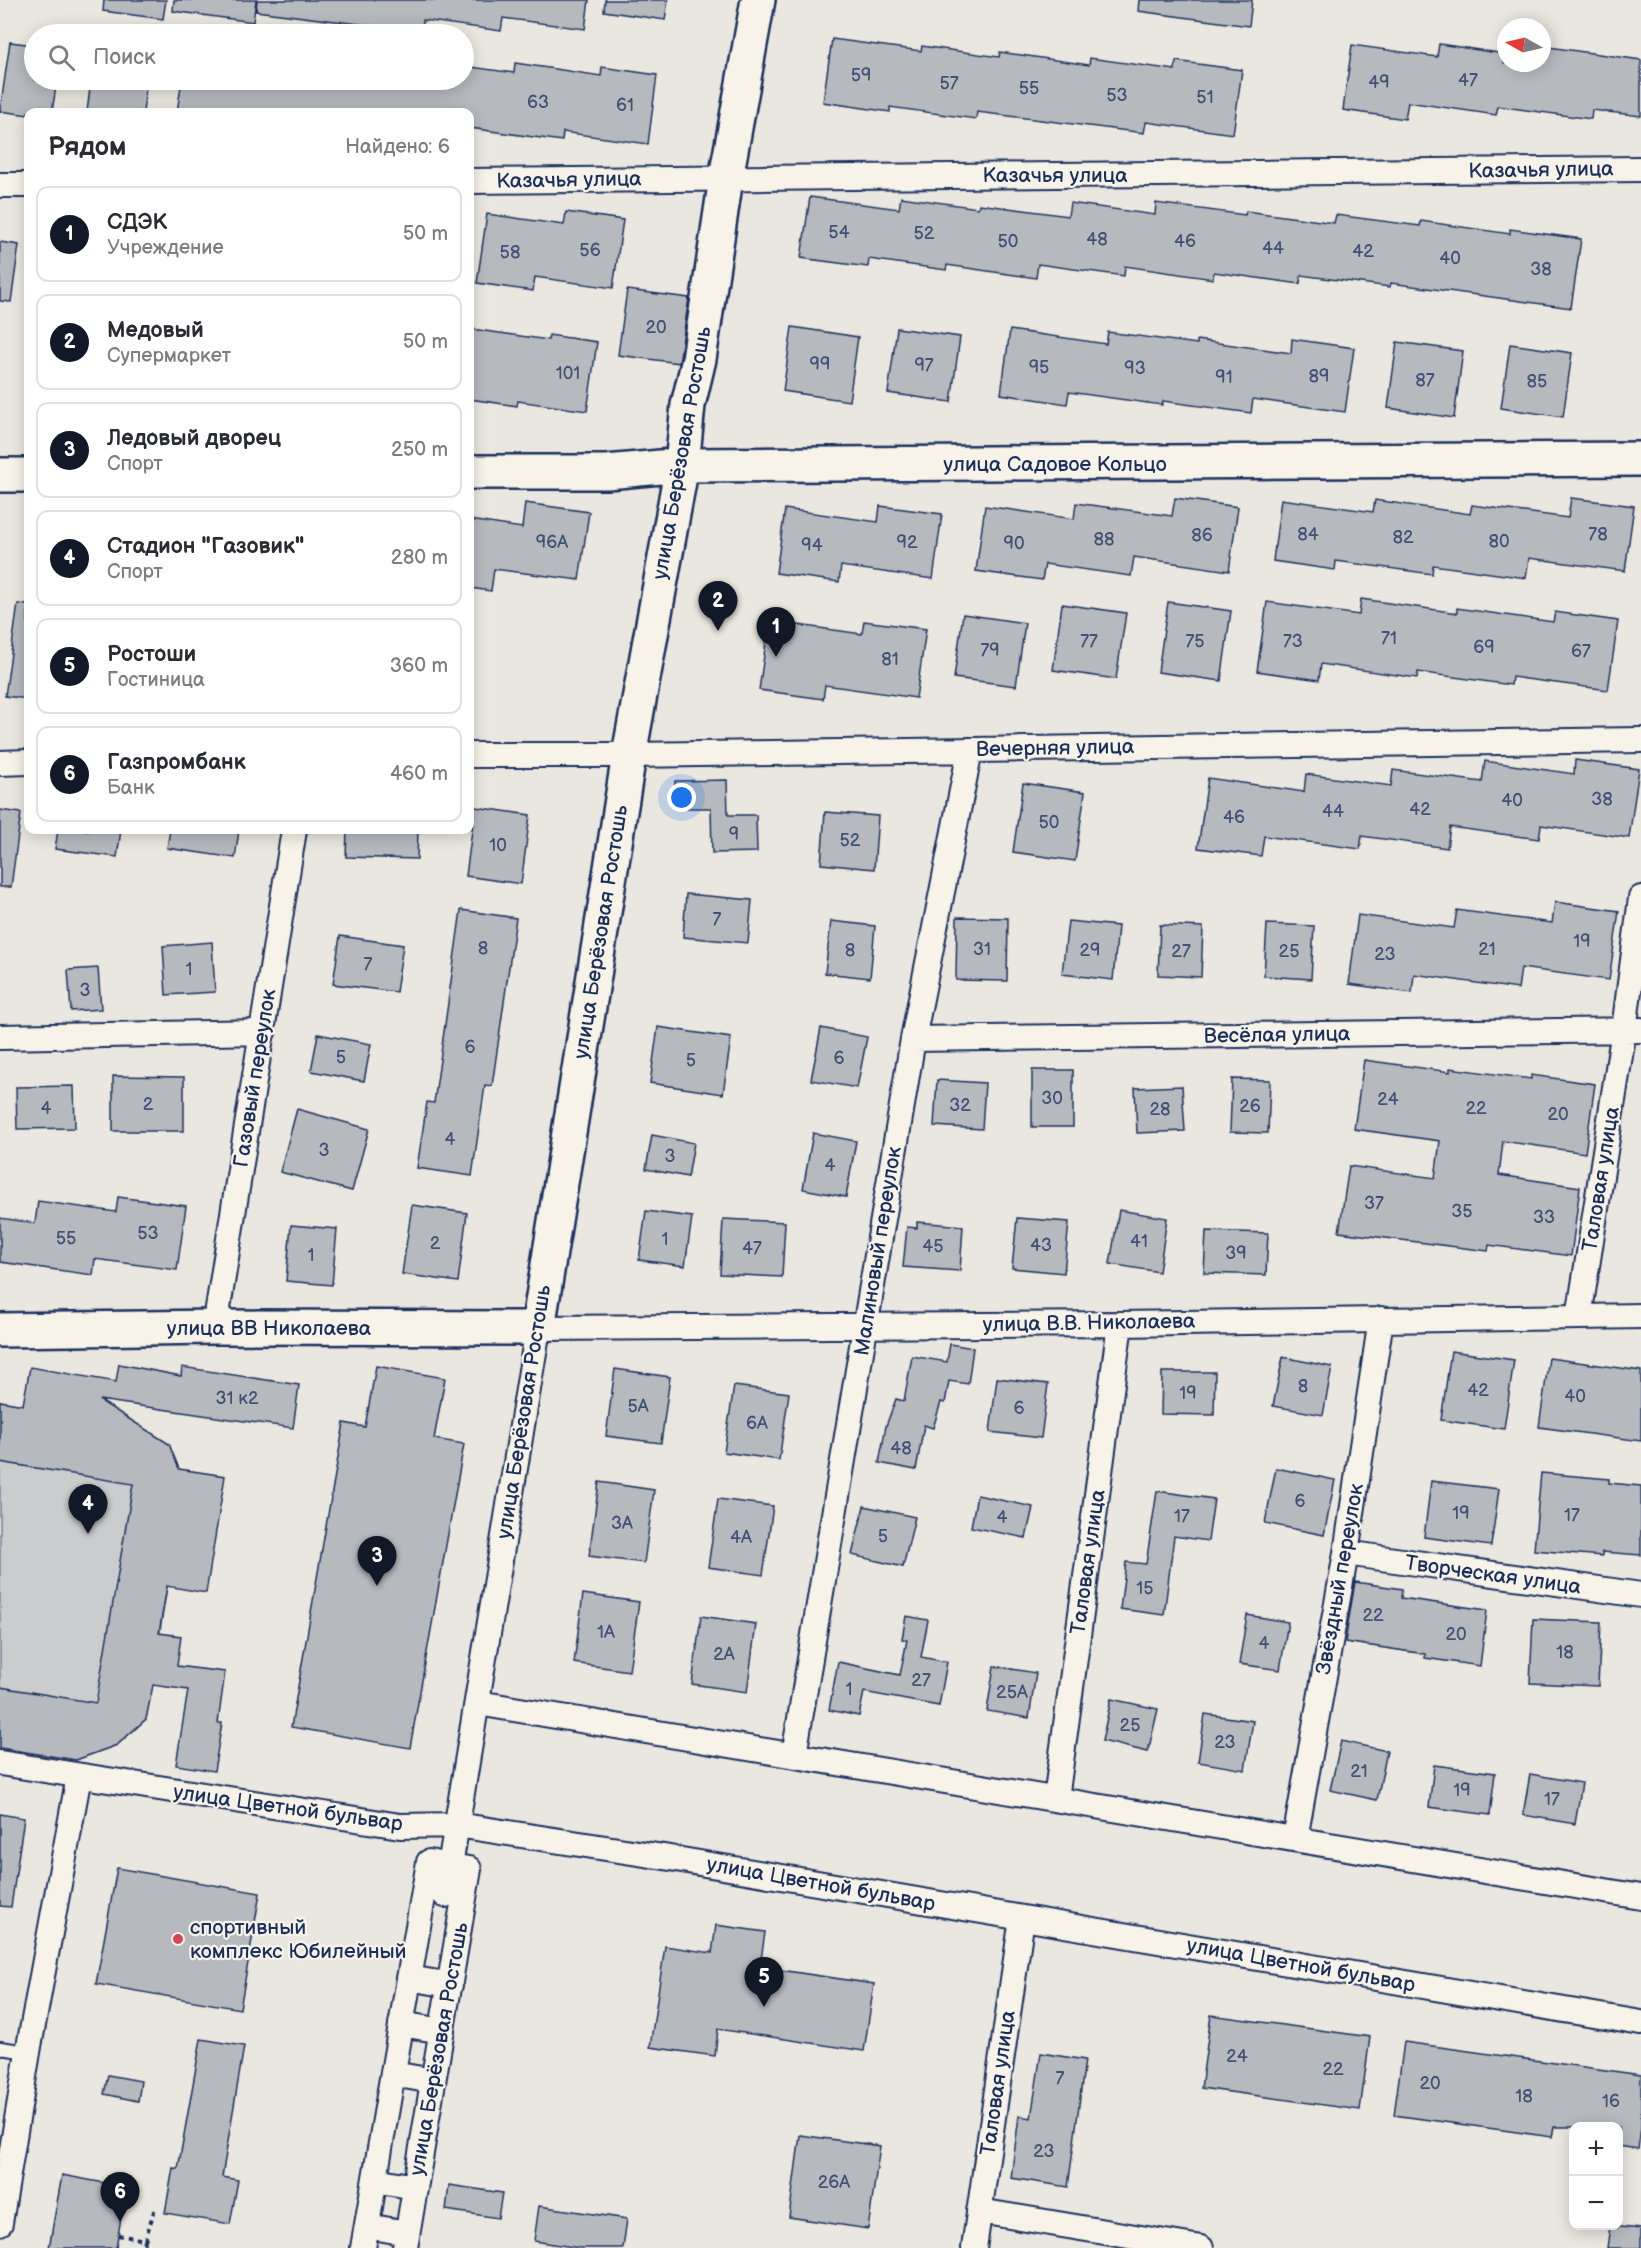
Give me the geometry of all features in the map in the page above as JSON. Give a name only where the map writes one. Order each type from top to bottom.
[{"type":"street","name":"улица Берёзовая Ростошь","points":[[450,1866],[478,1703],[628,755],[682,465],[688,405],[699,358],[726,178],[758,0]]},
{"type":"street","name":"Казачья улица","points":[[474,181],[1641,169]]},
{"type":"street","points":[[0,185],[24,184]]},
{"type":"street","name":"улица Садовое Кольцо","points":[[474,472],[607,471],[682,465],[1641,459]]},
{"type":"street","points":[[0,475],[24,475]]},
{"type":"street","name":"Вечерняя улица","points":[[474,755],[628,755],[1641,740]]},
{"type":"street","name":"Малиновый переулок","points":[[794,1755],[913,1039],[970,750]]},
{"type":"street","points":[[0,763],[24,762]]},
{"type":"street","name":"Газовый переулок","points":[[215,1327],[293,834]]},
{"type":"street","name":"Таловая улица","points":[[1579,1317],[1632,1030],[1641,898]]},
{"type":"street","name":"Весёлая улица","points":[[913,1039],[1632,1030]]},
{"type":"street","points":[[0,1037],[263,1032]]},
{"type":"street","name":"улица В.В. Николаева","points":[[538,1328],[1120,1324],[1641,1316]]},
{"type":"street","name":"Звёздный переулок","points":[[1295,1839],[1346,1553],[1381,1319]]},
{"type":"street","name":"Таловая улица","points":[[1056,1799],[1120,1324]]},
{"type":"street","name":"улица ВВ Николаева","points":[[0,1329],[538,1328]]},
{"type":"street","name":"Творческая улица","points":[[1346,1553],[1641,1595]]},
{"type":"street","points":[[478,1703],[1641,1897]]},
{"type":"street","name":"улица Цветной бульвар","points":[[0,1763],[400,1826],[457,1825],[1641,2023]]},
{"type":"street","points":[[0,2223],[28,2052],[80,1776]]},
{"type":"street","name":"улица Берёзовая Ростошь","points":[[365,2237],[409,1978],[445,1895],[469,1869],[429,1862],[445,1895],[450,1985],[406,2240]]},
{"type":"street","name":"Таловая улица","points":[[974,2248],[1022,1918]]},
{"type":"street","points":[[409,1978],[450,1985]]},
{"type":"street","points":[[401,2024],[442,2031]]},
{"type":"street","points":[[393,2074],[433,2081]]},
{"type":"street","points":[[383,2132],[423,2139]]},
{"type":"street","points":[[375,2180],[415,2187]]},
{"type":"street","points":[[979,2211],[1201,2248]]},
{"type":"street","points":[[365,2237],[406,2240]]},
{"type":"lane","points":[[0,2048],[28,2052]]},
{"type":"path","points":[[143,2248],[155,2208]]},
{"type":"path","points":[[118,2235],[145,2240]]},
{"type":"shaded area","points":[[0,1401],[138,1425],[169,1444],[184,1482],[146,1719],[117,1745],[76,1760],[0,1748]]},
{"type":"building","points":[[104,0],[166,0],[163,19],[103,11]]},
{"type":"building","points":[[174,0],[256,0],[253,22],[173,11]]},
{"type":"building","points":[[257,0],[589,0],[585,29],[503,18],[501,31],[474,27],[474,24],[423,20],[423,24],[359,24],[256,11]]},
{"type":"building","points":[[605,0],[668,0],[665,20],[604,11]]},
{"type":"building","points":[[1139,0],[1252,0],[1249,26],[1138,11]]},
{"type":"building","points":[[832,39],[921,51],[922,46],[999,57],[1000,52],[1089,65],[1090,58],[1175,70],[1176,61],[1242,70],[1233,134],[1146,122],[1144,133],[977,112],[976,119],[890,107],[890,112],[823,102]]},
{"type":"building","points":[[10,42],[24,44],[24,90],[55,90],[53,108],[24,108],[24,114],[0,111]]},
{"type":"building","points":[[1439,44],[1497,53],[1497,72],[1551,72],[1551,47],[1641,60],[1641,116],[1592,110],[1591,119],[1498,106],[1496,115],[1408,102],[1405,119],[1343,110],[1352,45],[1437,57]]},
{"type":"building","points":[[515,63],[601,76],[602,67],[657,75],[648,144],[563,132],[562,141],[474,129],[474,108],[178,108],[180,90],[474,90],[474,67],[514,73]]},
{"type":"building","points":[[90,90],[146,90],[144,108],[88,108]]},
{"type":"building","points":[[810,197],[899,209],[901,197],[978,208],[979,204],[1068,216],[1070,203],[1155,215],[1156,203],[1245,215],[1246,211],[1334,223],[1336,215],[1420,226],[1421,221],[1510,234],[1510,229],[1581,239],[1571,308],[1391,283],[1390,287],[1301,275],[1300,284],[1214,272],[1213,279],[1125,266],[1124,276],[1038,264],[1036,278],[947,265],[946,270],[869,259],[868,267],[801,258]]},
{"type":"building","points":[[566,212],[623,220],[613,288],[535,277],[533,291],[477,283],[487,214],[564,225]]},
{"type":"building","points":[[0,242],[19,245],[11,302],[0,301]]},
{"type":"building","points":[[627,290],[689,298],[679,363],[618,355]]},
{"type":"building","points":[[792,327],[858,337],[849,401],[783,391]]},
{"type":"building","points":[[897,328],[960,337],[951,402],[888,393]]},
{"type":"building","points":[[474,329],[548,340],[549,335],[597,342],[587,411],[518,401],[517,406],[474,400]]},
{"type":"building","points":[[1010,330],[1106,344],[1108,332],[1197,344],[1197,340],[1291,353],[1292,339],[1354,348],[1345,412],[1253,399],[1251,413],[1163,401],[1162,405],[1069,392],[1067,404],[1001,394]]},
{"type":"building","points":[[1397,342],[1463,351],[1454,418],[1388,408]]},
{"type":"building","points":[[1510,344],[1572,353],[1563,417],[1501,408]]},
{"type":"building","points":[[1175,498],[1238,507],[1229,571],[1134,557],[1131,576],[1045,564],[1042,580],[976,571],[985,506],[1074,519],[1076,503],[1172,516]]},
{"type":"building","points":[[1571,498],[1634,506],[1625,571],[1529,558],[1526,578],[1433,565],[1432,574],[1336,561],[1335,570],[1273,561],[1281,499],[1373,512],[1375,500],[1470,514],[1472,505],[1568,518]]},
{"type":"building","points":[[525,503],[589,512],[579,580],[494,569],[491,591],[474,589],[474,521],[522,528]]},
{"type":"building","points":[[880,506],[942,514],[933,579],[841,566],[839,582],[776,573],[785,509],[878,522]]},
{"type":"building","points":[[1361,599],[1457,613],[1457,608],[1553,622],[1555,612],[1618,621],[1608,690],[1512,677],[1511,685],[1418,672],[1417,678],[1321,664],[1319,680],[1257,671],[1267,602],[1359,615]]},
{"type":"building","points":[[1168,602],[1231,611],[1221,681],[1158,672]]},
{"type":"building","points":[[18,604],[24,605],[24,698],[5,696]]},
{"type":"building","points":[[1062,604],[1126,613],[1116,679],[1053,670]]},
{"type":"building","points":[[963,614],[1025,623],[1016,686],[954,678]]},
{"type":"building","points":[[769,621],[862,634],[864,621],[926,629],[916,698],[825,685],[823,699],[759,690]]},
{"type":"building","points":[[1575,760],[1639,769],[1629,838],[1541,825],[1539,839],[1450,827],[1447,848],[1362,836],[1360,849],[1264,836],[1261,856],[1198,848],[1208,778],[1304,792],[1306,774],[1391,786],[1393,770],[1482,782],[1485,761],[1574,774]]},
{"type":"building","points":[[727,780],[728,815],[756,815],[757,852],[712,853],[711,808],[675,808],[675,781]]},
{"type":"building","points":[[1023,783],[1085,792],[1075,861],[1013,852]]},
{"type":"building","points":[[475,807],[530,815],[521,884],[466,876],[471,834],[474,834]]},
{"type":"building","points":[[0,810],[21,813],[11,887],[0,887]]},
{"type":"building","points":[[825,812],[878,816],[874,869],[821,864]]},
{"type":"building","points":[[57,834],[120,834],[117,857],[55,849]]},
{"type":"building","points":[[169,834],[238,834],[235,858],[167,848]]},
{"type":"building","points":[[347,834],[418,834],[417,859],[346,857]]},
{"type":"building","points":[[686,894],[752,900],[748,943],[683,937]]},
{"type":"building","points":[[1555,902],[1619,911],[1609,980],[1521,968],[1518,989],[1414,974],[1412,993],[1349,984],[1358,915],[1454,928],[1457,910],[1552,923]]},
{"type":"building","points":[[461,910],[516,918],[492,1086],[485,1085],[472,1176],[417,1168],[427,1102],[434,1103]]},
{"type":"building","points":[[957,917],[1008,918],[1007,981],[956,980]]},
{"type":"building","points":[[831,921],[875,926],[870,978],[825,973]]},
{"type":"building","points":[[1068,921],[1118,926],[1113,980],[1062,974]]},
{"type":"building","points":[[1267,924],[1314,926],[1311,979],[1264,976]]},
{"type":"building","points":[[1160,925],[1203,927],[1201,977],[1158,975]]},
{"type":"building","points":[[340,936],[403,945],[396,992],[333,984]]},
{"type":"building","points":[[212,942],[215,992],[166,995],[163,946]]},
{"type":"building","points":[[98,968],[101,1009],[71,1011],[68,970]]},
{"type":"building","points":[[658,1027],[731,1038],[723,1094],[650,1083]]},
{"type":"building","points":[[821,1028],[867,1037],[857,1088],[811,1080]]},
{"type":"building","points":[[318,1034],[371,1044],[364,1081],[311,1071]]},
{"type":"building","points":[[1364,1060],[1450,1072],[1450,1068],[1531,1079],[1531,1075],[1595,1084],[1585,1153],[1503,1141],[1499,1175],[1580,1187],[1571,1256],[1489,1245],[1488,1251],[1339,1232],[1349,1166],[1435,1178],[1440,1141],[1354,1129]]},
{"type":"building","points":[[1032,1070],[1073,1070],[1073,1127],[1032,1127]]},
{"type":"building","points":[[113,1076],[184,1077],[184,1131],[113,1131]]},
{"type":"building","points":[[1232,1079],[1270,1080],[1268,1133],[1230,1132]]},
{"type":"building","points":[[937,1080],[985,1083],[982,1129],[934,1126]]},
{"type":"building","points":[[74,1086],[75,1128],[17,1129],[16,1087]]},
{"type":"building","points":[[1182,1086],[1185,1131],[1137,1133],[1135,1088]]},
{"type":"building","points":[[297,1109],[369,1129],[352,1191],[280,1172]]},
{"type":"building","points":[[813,1133],[856,1141],[846,1197],[803,1189]]},
{"type":"building","points":[[652,1135],[694,1143],[688,1177],[646,1169]]},
{"type":"building","points":[[118,1197],[186,1206],[177,1270],[95,1259],[93,1275],[0,1262],[0,1218],[35,1223],[38,1201],[116,1212]]},
{"type":"building","points":[[412,1205],[467,1213],[458,1282],[402,1274]]},
{"type":"building","points":[[1119,1210],[1167,1218],[1159,1272],[1110,1264]]},
{"type":"building","points":[[646,1211],[692,1217],[685,1266],[639,1260]]},
{"type":"building","points":[[1017,1218],[1069,1222],[1064,1273],[1012,1268]]},
{"type":"building","points":[[723,1219],[785,1222],[782,1277],[720,1274]]},
{"type":"building","points":[[917,1222],[963,1226],[960,1271],[903,1267],[907,1227],[917,1228]]},
{"type":"building","points":[[291,1225],[337,1229],[332,1285],[286,1281]]},
{"type":"building","points":[[1206,1231],[1268,1233],[1266,1275],[1204,1273]]},
{"type":"building","points":[[950,1344],[973,1348],[968,1384],[949,1381],[945,1403],[941,1402],[933,1428],[924,1425],[916,1470],[879,1463],[886,1426],[896,1399],[904,1401],[912,1356],[947,1362]]},
{"type":"building","points":[[1451,1351],[1514,1360],[1504,1429],[1441,1420]]},
{"type":"building","points":[[1283,1357],[1332,1367],[1323,1415],[1273,1406]]},
{"type":"building","points":[[1549,1358],[1641,1371],[1641,1441],[1539,1427]]},
{"type":"building","points":[[119,1364],[181,1376],[182,1367],[299,1385],[293,1428],[99,1400],[169,1444],[179,1469],[225,1476],[206,1593],[167,1586],[159,1633],[181,1636],[177,1666],[225,1672],[218,1723],[222,1723],[214,1771],[176,1765],[188,1690],[153,1685],[146,1719],[117,1745],[76,1760],[0,1748],[0,1687],[96,1703],[133,1484],[0,1462],[0,1401],[23,1405],[30,1367],[116,1382]]},
{"type":"building","points":[[376,1366],[445,1378],[434,1439],[464,1444],[410,1748],[291,1727],[344,1423],[365,1427]]},
{"type":"building","points":[[615,1369],[670,1377],[661,1443],[606,1436]]},
{"type":"building","points":[[1162,1372],[1215,1372],[1214,1415],[1161,1414]]},
{"type":"building","points":[[997,1378],[1048,1384],[1041,1438],[990,1432]]},
{"type":"building","points":[[734,1386],[789,1393],[779,1460],[724,1452]]},
{"type":"building","points":[[1276,1468],[1335,1480],[1324,1535],[1265,1523]]},
{"type":"building","points":[[1541,1473],[1609,1479],[1609,1483],[1641,1486],[1641,1555],[1602,1552],[1602,1556],[1534,1550]]},
{"type":"building","points":[[1431,1481],[1499,1489],[1491,1546],[1424,1537]]},
{"type":"building","points":[[599,1482],[654,1490],[644,1563],[589,1556]]},
{"type":"building","points":[[1157,1491],[1214,1499],[1208,1541],[1174,1536],[1164,1615],[1120,1609],[1126,1562],[1146,1564]]},
{"type":"building","points":[[977,1495],[1033,1507],[1026,1538],[971,1527]]},
{"type":"building","points":[[718,1499],[773,1506],[763,1575],[708,1567]]},
{"type":"building","points":[[864,1506],[915,1517],[903,1567],[852,1555]]},
{"type":"building","points":[[1355,1582],[1402,1589],[1401,1598],[1487,1610],[1480,1666],[1425,1658],[1425,1654],[1345,1642]]},
{"type":"building","points":[[583,1594],[639,1602],[629,1671],[574,1663]]},
{"type":"building","points":[[1247,1615],[1288,1622],[1280,1670],[1239,1664]]},
{"type":"building","points":[[701,1616],[756,1624],[747,1692],[692,1684]]},
{"type":"building","points":[[906,1616],[928,1620],[921,1657],[947,1662],[939,1706],[864,1692],[859,1716],[829,1710],[838,1662],[900,1675],[907,1640],[902,1639]]},
{"type":"building","points":[[1533,1619],[1601,1622],[1598,1686],[1530,1683]]},
{"type":"building","points":[[994,1666],[1036,1673],[1029,1718],[987,1711]]},
{"type":"building","points":[[1111,1699],[1158,1709],[1148,1752],[1102,1741]]},
{"type":"building","points":[[1205,1714],[1253,1721],[1245,1770],[1198,1762]]},
{"type":"building","points":[[1341,1741],[1387,1751],[1377,1800],[1330,1790]]},
{"type":"building","points":[[1434,1765],[1495,1773],[1490,1815],[1429,1807]]},
{"type":"building","points":[[1530,1774],[1582,1783],[1575,1824],[1523,1815]]},
{"type":"building","points":[[0,1814],[24,1818],[11,1907],[0,1906]]},
{"type":"building","name":"спортивный комплекс Юбилейный","points":[[117,1868],[260,1893],[240,2009],[96,1984]]},
{"type":"building","points":[[716,1925],[765,1932],[760,1967],[874,1984],[864,2051],[718,2029],[715,2056],[650,2047],[665,1946],[712,1953]]},
{"type":"building","points":[[1211,2015],[1370,2037],[1360,2110],[1201,2088]]},
{"type":"building","points":[[201,2039],[244,2046],[222,2177],[238,2180],[230,2224],[165,2213],[173,2168],[178,2169]]},
{"type":"building","points":[[1404,2042],[1641,2075],[1641,2127],[1638,2149],[1623,2147],[1623,2122],[1569,2122],[1569,2127],[1554,2127],[1552,2137],[1394,2115]]},
{"type":"building","points":[[1041,2053],[1085,2060],[1068,2187],[1011,2178],[1019,2116],[1031,2118]]},
{"type":"building","points":[[108,2075],[141,2081],[138,2101],[104,2094]]},
{"type":"building","points":[[800,2135],[880,2146],[868,2229],[789,2217]]},
{"type":"building","points":[[62,2175],[126,2187],[116,2248],[49,2248]]},
{"type":"building","points":[[449,2185],[502,2193],[498,2218],[446,2210]]},
{"type":"building","points":[[539,2206],[627,2219],[623,2248],[580,2248],[534,2241]]},
{"type":"building","points":[[1623,2227],[1641,2229],[1641,2248],[1607,2248],[1609,2230],[1623,2230]]},
{"type":"place","name":"Медовый","points":[[718,631]]},
{"type":"place","name":"СДЭК","points":[[776,657]]},
{"type":"place","name":"Стадион \"Газовик\"","points":[[88,1534]]},
{"type":"place","name":"Ледовый дворец","points":[[377,1586]]},
{"type":"place","name":"спортивный комплекс Юбилейный","points":[[178,1939]]},
{"type":"place","name":"Ростоши","points":[[764,2007]]},
{"type":"place","name":"Газпромбанк","points":[[120,2222]]}]
